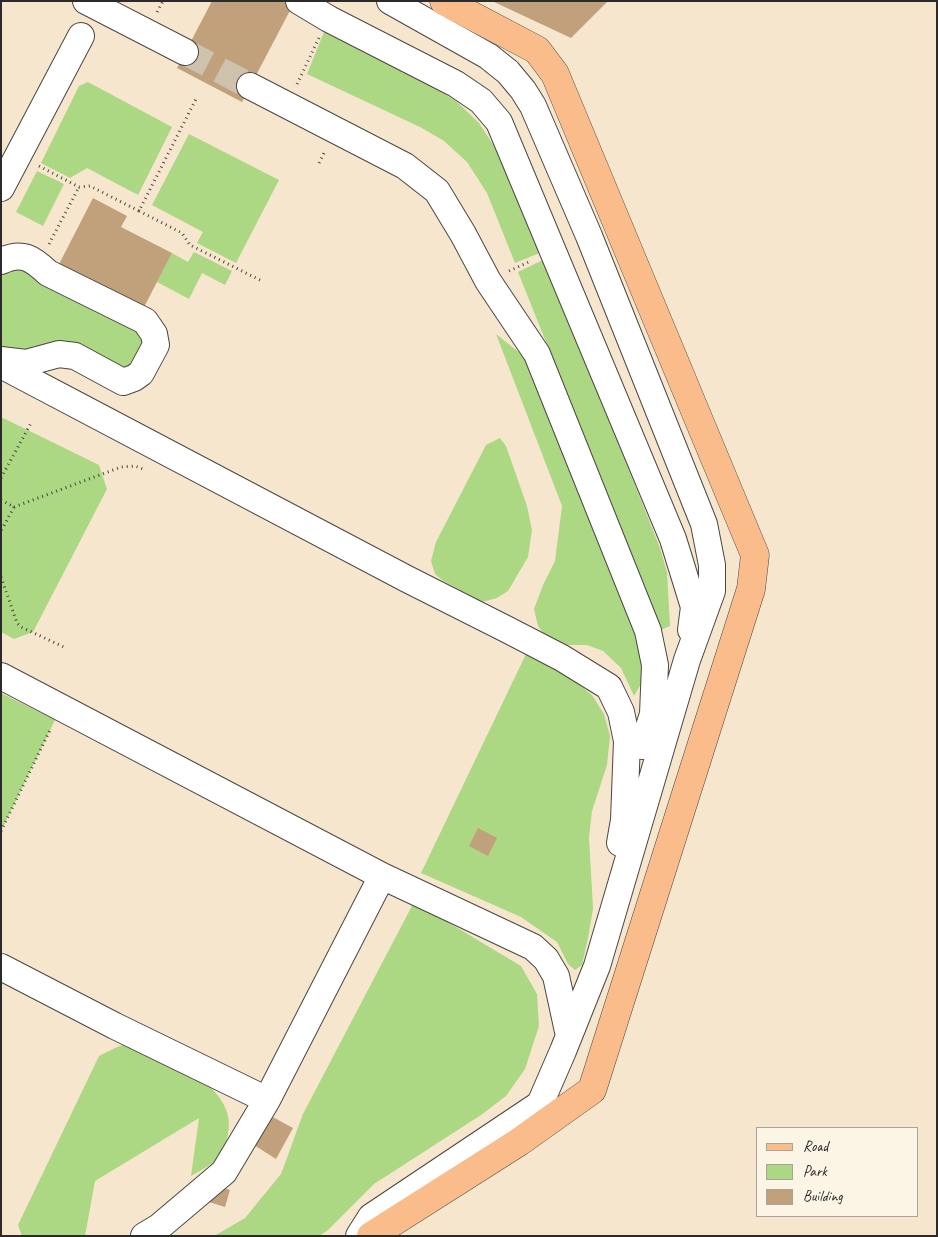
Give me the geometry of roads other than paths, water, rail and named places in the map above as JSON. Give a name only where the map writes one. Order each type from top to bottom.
[{"type":"main road","points":[[371,1236],[519,1142],[592,1090],[751,589],[755,555],[555,74],[537,50],[444,1]]},
{"type":"lane","points":[[86,1],[185,52]]},
{"type":"lane","points":[[299,1],[329,19],[456,84],[481,101],[499,122],[673,539],[694,608],[687,660]]},
{"type":"lane","points":[[359,1236],[371,1217],[540,1104],[597,966],[687,660],[712,591],[712,565],[704,524],[589,236],[533,106],[508,72],[488,56],[390,1]]},
{"type":"lane","points":[[1,188],[80,36]]},
{"type":"lane","points":[[250,86],[405,166],[437,191],[488,281],[537,354],[648,631],[655,666],[653,714],[624,811]]},
{"type":"lane","points":[[1,261],[15,256],[25,257],[36,262],[48,273],[146,321],[154,334],[156,344],[141,373],[123,382],[75,356],[59,354],[26,363],[1,360]]},
{"type":"lane","points":[[1,365],[407,579],[555,654],[608,687],[621,712],[627,741],[624,820],[597,966]]},
{"type":"lane","points":[[1,676],[382,876],[533,948],[546,959],[556,976],[569,1036]]},
{"type":"lane","points":[[144,1236],[159,1227],[224,1172],[267,1100],[382,876]]},
{"type":"lane","points":[[1,967],[115,1026],[267,1100]]},
{"type":"tunnel","points":[[185,52],[250,86]]}]
